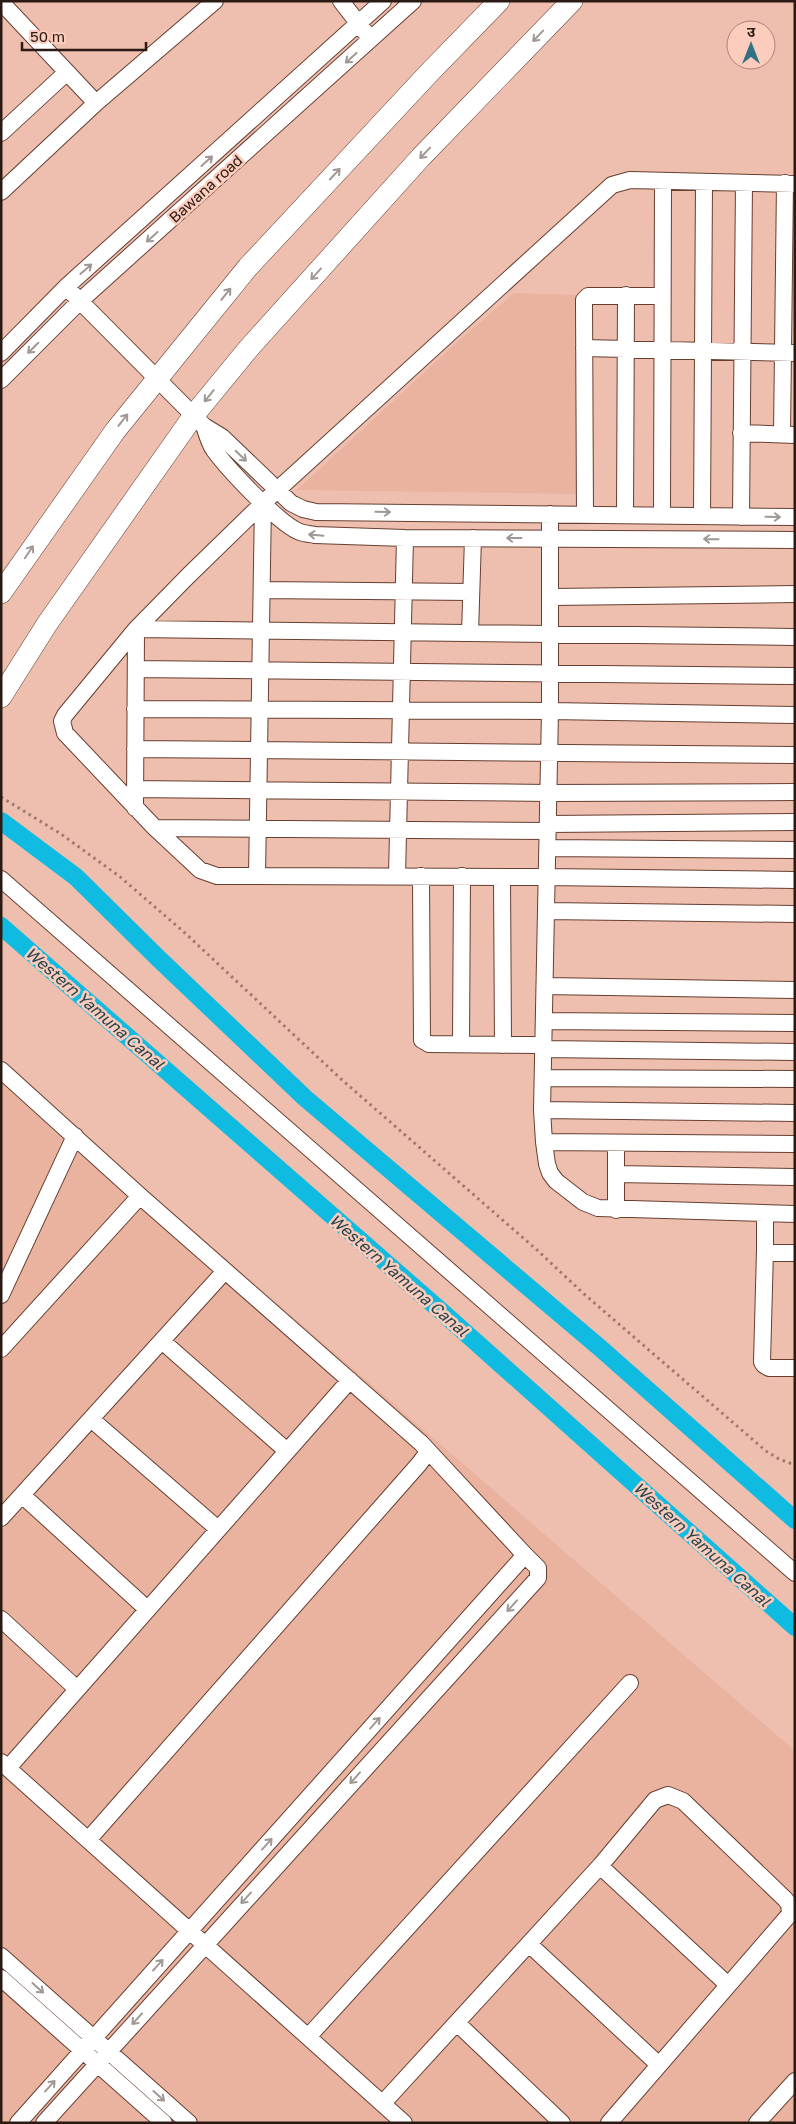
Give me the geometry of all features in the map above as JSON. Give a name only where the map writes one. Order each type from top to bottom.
[{"type":"main road","points":[[1,592],[115,431],[248,267],[499,1]]},
{"type":"main road","points":[[1,697],[47,624],[199,420],[249,348],[421,158],[572,1]]},
{"type":"street","points":[[1,192],[96,103],[215,1]]},
{"type":"street","points":[[341,1],[371,39]]},
{"type":"street","name":"Bawana road","points":[[1,353],[66,287],[384,1]]},
{"type":"street","name":"Bawana road","points":[[1,380],[80,301],[413,1]]},
{"type":"street","points":[[1,2],[96,103]]},
{"type":"street","points":[[1,133],[66,73]]},
{"type":"street","points":[[742,433],[789,435],[790,184],[630,180],[612,185],[263,503],[136,629],[64,715],[62,721],[65,733],[135,808],[200,870],[207,874],[795,880]]},
{"type":"street","points":[[662,516],[663,181]]},
{"type":"street","points":[[702,516],[704,182]]},
{"type":"street","points":[[742,516],[744,183]]},
{"type":"street","points":[[66,287],[199,420],[222,438],[291,503],[303,509],[316,512],[795,517]]},
{"type":"street","points":[[625,515],[626,295]]},
{"type":"street","points":[[584,515],[584,348],[586,297],[662,296]]},
{"type":"street","points":[[584,348],[789,353]]},
{"type":"street","points":[[199,420],[214,450],[263,503],[290,527],[301,533],[405,538],[795,540]]},
{"type":"street","points":[[257,876],[263,503]]},
{"type":"street","points":[[550,514],[550,752],[542,1110],[547,1164],[556,1181],[591,1206],[616,1210],[795,1214]]},
{"type":"street","points":[[397,876],[405,538]]},
{"type":"street","points":[[470,633],[473,538]]},
{"type":"street","points":[[262,590],[471,592]]},
{"type":"street","points":[[551,597],[795,594]]},
{"type":"street","points":[[136,629],[795,637]]},
{"type":"street","points":[[135,808],[136,629]]},
{"type":"street","points":[[136,669],[795,676]]},
{"type":"street","points":[[135,709],[550,711],[795,715]]},
{"type":"street","points":[[135,749],[795,755]]},
{"type":"street","points":[[134,789],[549,793],[795,792]]},
{"type":"street","points":[[155,828],[398,830],[795,822]]},
{"type":"street","points":[[548,848],[795,850]]},
{"type":"street","points":[[421,876],[422,1040],[429,1044],[502,1044],[543,1047],[795,1052]]},
{"type":"street","points":[[461,1044],[462,876]]},
{"type":"street","points":[[502,877],[502,1044]]},
{"type":"street","points":[[1,879],[795,1573]]},
{"type":"street","points":[[546,911],[795,914]]},
{"type":"street","points":[[545,986],[795,990]]},
{"type":"street","points":[[544,1021],[795,1023]]},
{"type":"street","points":[[1,1070],[140,1196],[350,1380],[428,1452],[538,1568],[538,1578],[204,1944],[44,2123]]},
{"type":"street","points":[[543,1078],[795,1079]]},
{"type":"street","points":[[542,1110],[795,1114]]},
{"type":"street","points":[[1,1295],[75,1136]]},
{"type":"street","points":[[544,1142],[795,1144]]},
{"type":"street","points":[[616,1143],[616,1210]]},
{"type":"street","points":[[616,1174],[795,1177]]},
{"type":"street","points":[[1,1350],[140,1196]]},
{"type":"street","points":[[765,1214],[762,1362],[769,1368],[795,1368]]},
{"type":"street","points":[[765,1250],[769,1253],[795,1253]]},
{"type":"street","points":[[1,1518],[225,1271]]},
{"type":"street","points":[[162,1341],[287,1451]]},
{"type":"street","points":[[350,1380],[77,1689],[4,1765],[404,2123]]},
{"type":"street","points":[[91,1419],[218,1529]]},
{"type":"street","points":[[88,1840],[428,1452]]},
{"type":"street","points":[[22,1495],[148,1609]]},
{"type":"street","points":[[18,2123],[525,1555]]},
{"type":"street","points":[[1,1619],[77,1689]]},
{"type":"street","points":[[308,2037],[630,1683]]},
{"type":"street","points":[[383,2104],[600,1866],[655,1800],[668,1795],[683,1801],[785,1899],[791,1909],[788,1918],[609,2123]]},
{"type":"street","points":[[600,1866],[728,1985]]},
{"type":"street","points":[[529,1944],[659,2065]]},
{"type":"street","points":[[1,1956],[88,2044],[97,2063],[164,2123]]},
{"type":"street","points":[[1,1978],[88,2044],[108,2051],[189,2123]]},
{"type":"street","points":[[457,2023],[562,2123]]},
{"type":"street","points":[[757,2123],[795,2082]]},
{"type":"path","points":[[1,797],[61,834],[119,876],[185,933],[341,1079],[537,1250],[584,1294],[766,1451],[779,1460],[795,1465]]},
{"type":"shaded area","points":[[514,293],[579,295],[577,494],[297,490],[455,344]]},
{"type":"shaded area","points":[[1,1064],[795,1751],[795,2123],[1,2123]]},
{"type":"waterway","points":[[1,821],[76,877],[305,1098],[599,1347],[795,1520]]},
{"type":"waterway","name":"Western Yamuna Canal","points":[[1,926],[441,1311],[795,1627]]}]
